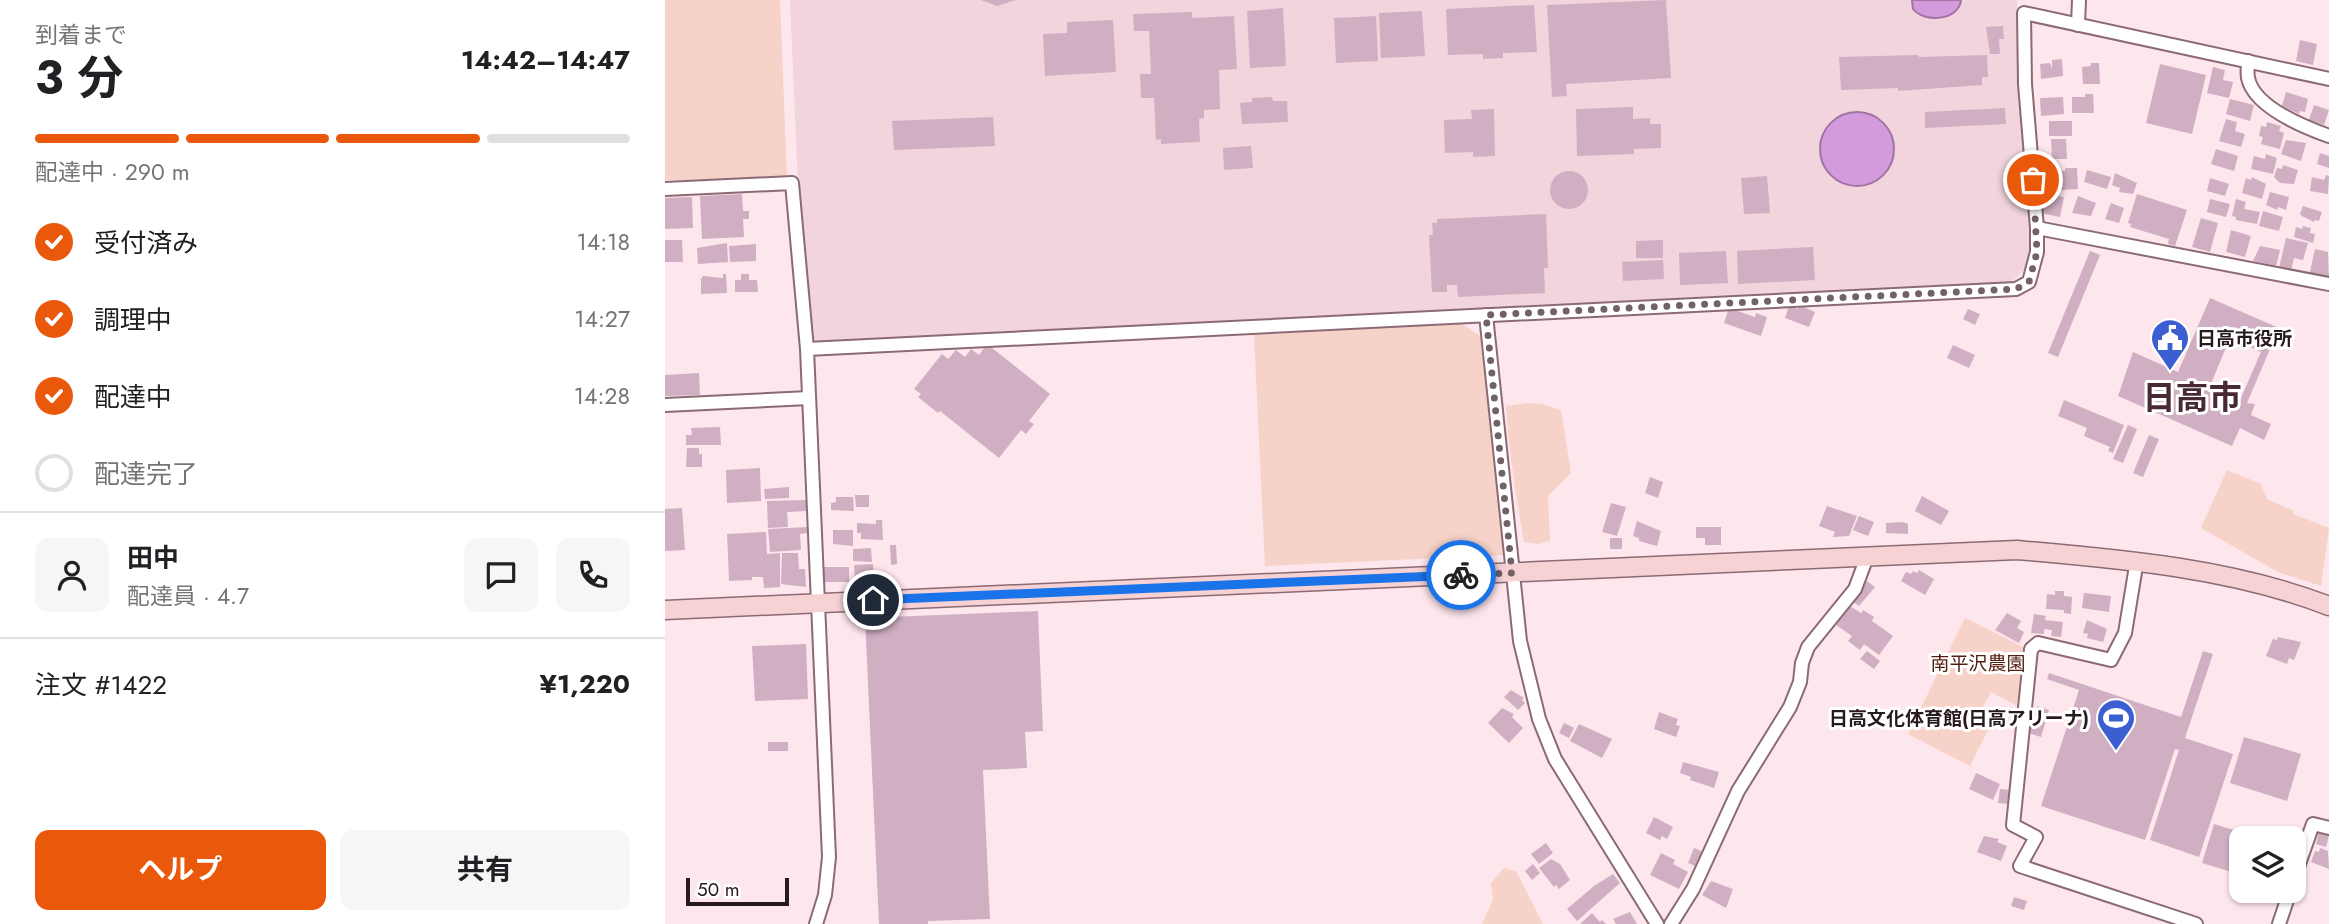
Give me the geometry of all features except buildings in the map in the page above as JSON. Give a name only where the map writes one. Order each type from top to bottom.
[{"type":"street","points":[[2078,25],[2079,0]]},
{"type":"street","points":[[807,349],[2016,289],[2029,282],[2037,252],[2025,84],[2024,12],[2329,79]]},
{"type":"street","points":[[2248,61],[2248,80],[2263,101],[2291,120],[2329,136]]},
{"type":"street","points":[[665,189],[792,183],[807,349],[829,857],[825,895],[816,924]]},
{"type":"street","points":[[2037,228],[2329,284]]},
{"type":"street","points":[[1486,315],[1512,573],[1530,683],[1555,759],[1657,924]]},
{"type":"street","points":[[665,405],[809,398]]},
{"type":"street","points":[[665,610],[2017,550],[2137,560],[2218,575],[2329,606]]},
{"type":"street","points":[[1671,924],[1693,890],[1738,791],[1790,707],[1800,682],[1802,663],[1808,647],[1855,589],[1867,557]]},
{"type":"street","points":[[2137,560],[2125,634],[2111,660],[2038,642],[2031,649],[2013,825],[2036,837],[2020,866],[2196,924]]},
{"type":"street","points":[[2306,844],[2313,824],[2329,828]]},
{"type":"street","points":[[2279,924],[2286,903]]},
{"type":"shaded area","points":[[790,0],[2017,0],[2018,91],[2033,248],[2027,266],[2012,282],[813,341],[798,184]]},
{"type":"shaded area","points":[[1912,0],[1961,0],[1959,7],[1948,16],[1932,18],[1913,9]]},
{"type":"shaded area","points":[[1857,112],[1871,115],[1883,123],[1891,135],[1894,149],[1891,163],[1883,175],[1871,183],[1857,186],[1843,183],[1831,175],[1823,163],[1820,149],[1823,135],[1831,123],[1843,115]]},
{"type":"green space","points":[[665,0],[780,0],[787,179],[665,180]]},
{"type":"green space","points":[[1461,323],[1480,336],[1504,555],[1265,566],[1254,335]]},
{"type":"green space","points":[[1528,403],[1561,410],[1571,473],[1548,496],[1550,541],[1538,544],[1524,542],[1506,406]]},
{"type":"green space","points":[[2227,470],[2261,484],[2267,499],[2294,511],[2293,514],[2329,528],[2321,586],[2278,572],[2201,528]]},
{"type":"green space","name":"南平沢農園","points":[[1965,618],[2023,647],[2017,706],[1991,692],[1975,720],[1989,728],[1970,766],[1908,734]]},
{"type":"green space","points":[[1504,868],[1516,871],[1543,924],[1482,924],[1493,900],[1491,883]]},
{"type":"way so far","points":[[1461,575],[1512,573],[1486,315],[2016,289],[2029,282],[2037,252],[2033,180]]},
{"type":"place","name":"日高市役所","points":[[2170,372]]},
{"type":"place","name":"日高文化体育館(日高アリーナ)","points":[[2116,752]]},
{"type":"district","name":"日高市","points":[[2192,397]]},
{"type":"route","points":[[873,600],[1461,575]]}]
